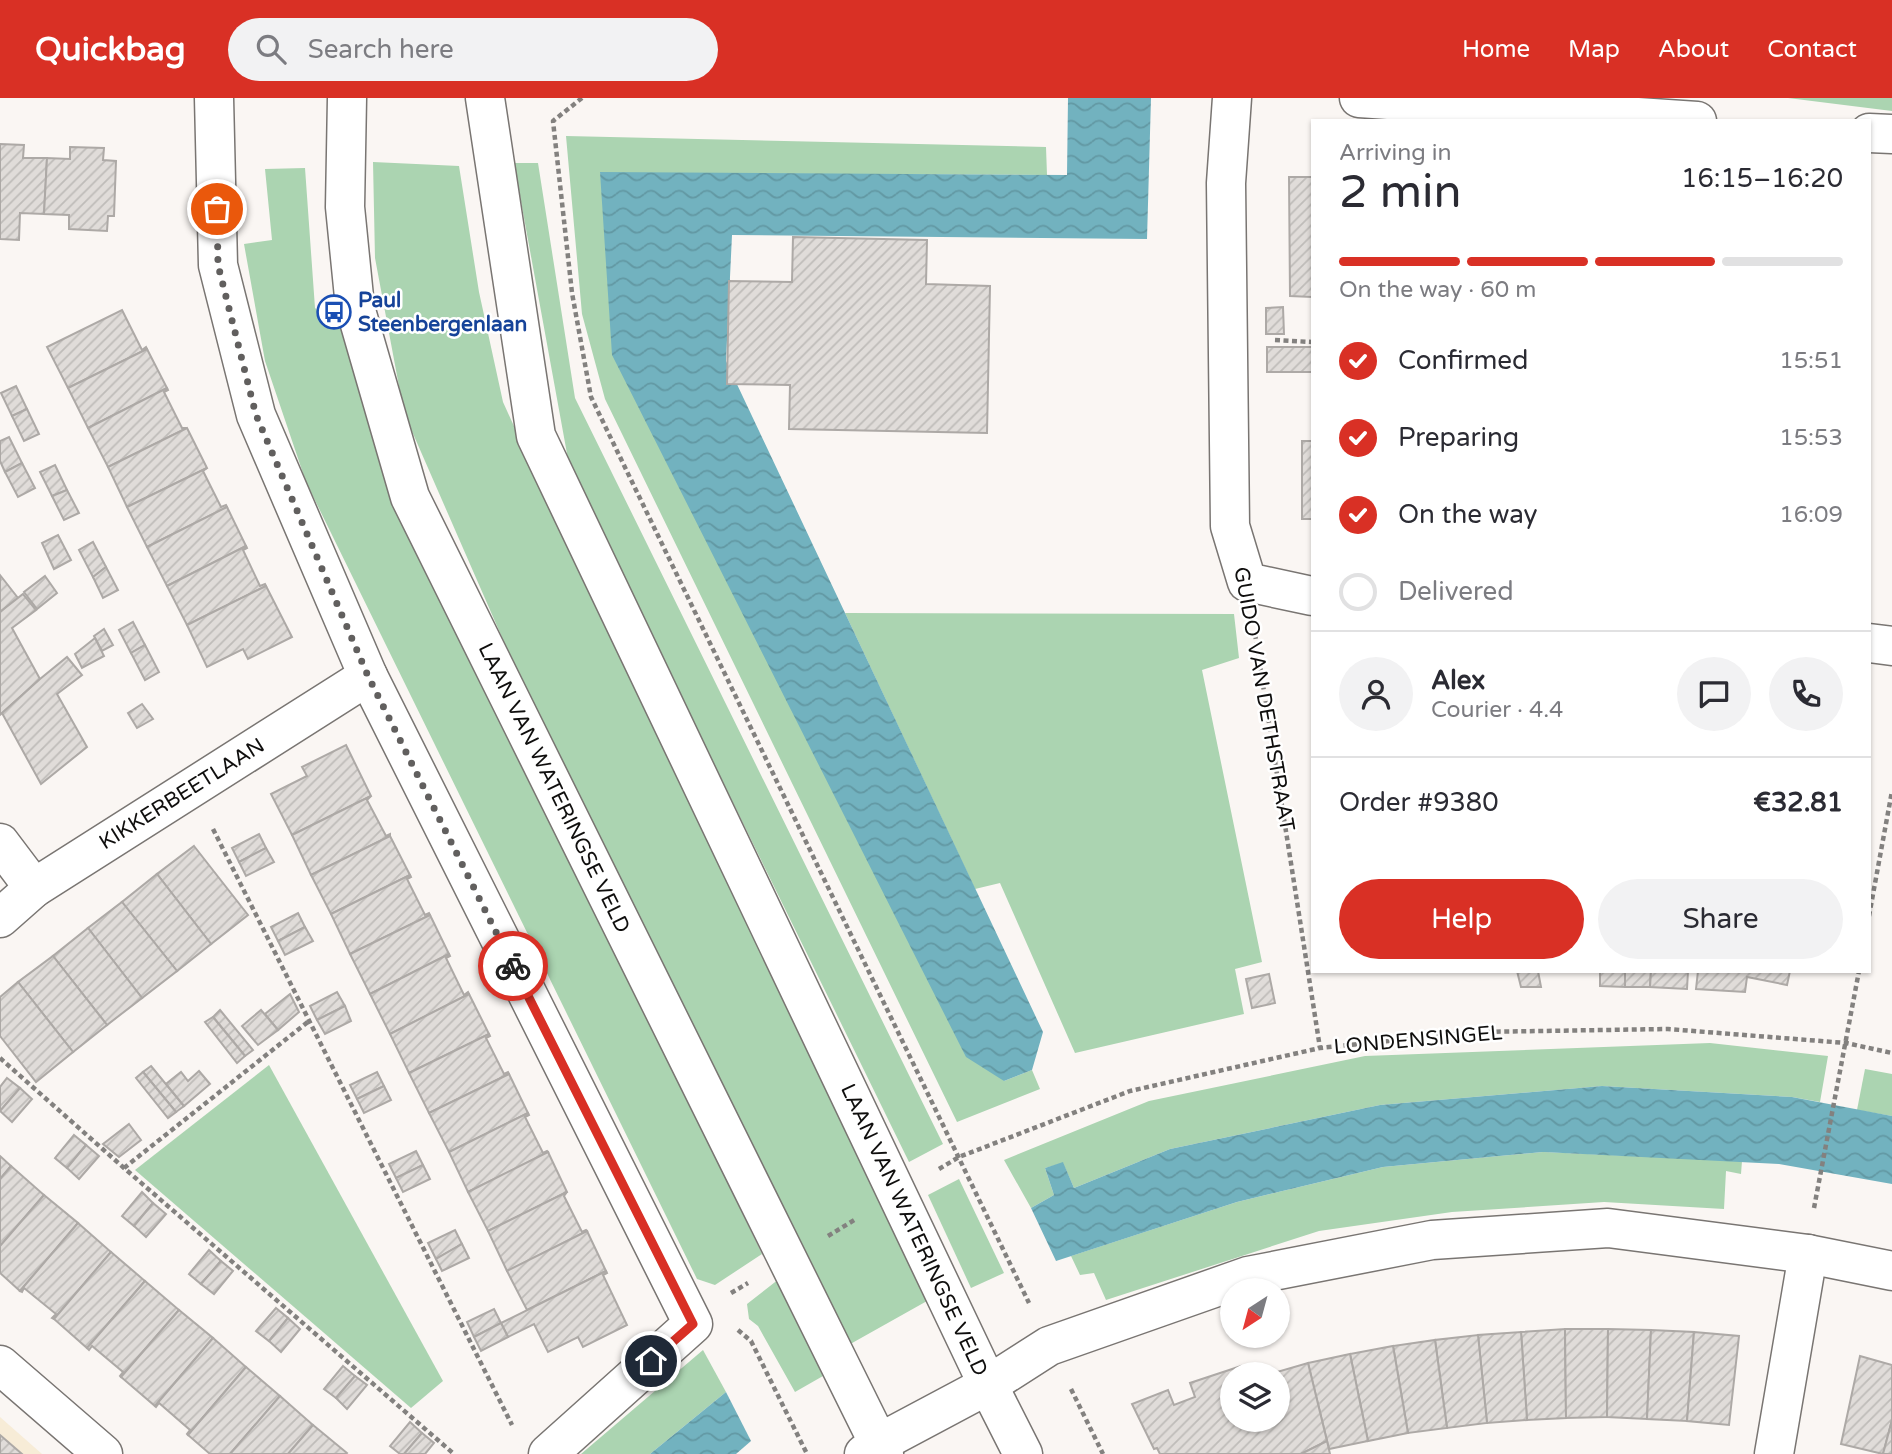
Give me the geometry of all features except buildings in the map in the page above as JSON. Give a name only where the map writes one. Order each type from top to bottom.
[{"type":"street","points":[[214,98],[218,265],[256,415],[368,676],[693,1324],[548,1454]]},
{"type":"street","name":"LAAN VAN WATERINGSE VELD","points":[[347,98],[345,207],[355,307],[410,497],[876,1451],[988,1385]]},
{"type":"street","name":"LAAN VAN WATERINGSE VELD","points":[[485,98],[536,436],[1023,1454]]},
{"type":"street","name":"GUIDO VAN DETHSTRAAT","points":[[1232,98],[1226,183],[1230,526],[1247,582]]},
{"type":"street","points":[[1359,98],[1668,119]]},
{"type":"street","points":[[1871,133],[1892,134]]},
{"type":"street","points":[[1247,582],[1311,596]]},
{"type":"street","points":[[1871,643],[1892,646]]},
{"type":"street","name":"KIKKERBEETLAAN","points":[[0,918],[34,888],[368,676]]},
{"type":"street","points":[[0,843],[34,888]]},
{"type":"street","points":[[988,1385],[1049,1346],[1248,1276],[1432,1240],[1608,1228],[1808,1254],[1892,1271]]},
{"type":"street","points":[[1774,1454],[1808,1254]]},
{"type":"street","points":[[0,1365],[103,1454]]},
{"type":"path","name":"LONDENSINGEL","points":[[582,98],[553,121],[572,293],[591,397],[959,1157],[1130,1091],[1320,1048],[1476,1032],[1668,1029],[1846,1043],[1892,1053]]},
{"type":"path","name":"GUIDO VAN DETHSTRAAT","points":[[1247,582],[1320,1048]]},
{"type":"path","points":[[192,787],[514,1429]]},
{"type":"path","points":[[1871,905],[1892,791]]},
{"type":"path","points":[[1815,1197],[1859,973]]},
{"type":"path","points":[[124,1168],[309,1021]]},
{"type":"path","points":[[0,1058],[454,1454]]},
{"type":"path","points":[[693,1324],[718,1322],[751,1340],[807,1454]]},
{"type":"shaded area","points":[[0,1417],[42,1454],[0,1454]]},
{"type":"green space","points":[[1788,98],[1892,98],[1892,111]]},
{"type":"green space","points":[[566,136],[1046,147],[1047,175],[600,173],[1004,1081],[1032,1070],[1040,1089],[957,1122],[605,399],[582,314]]},
{"type":"green space","points":[[373,162],[459,166],[479,292],[503,402],[603,622],[927,1301],[845,1347],[504,642],[404,413],[375,258]]},
{"type":"green space","points":[[514,163],[538,163],[575,398],[943,1144],[909,1162],[570,470]]},
{"type":"green space","points":[[305,168],[315,308],[347,335],[378,453],[762,1254],[715,1285],[697,1279],[306,482],[265,361],[244,244],[272,240],[265,169]]},
{"type":"green space","points":[[845,613],[1234,614],[1239,658],[1202,670],[1262,962],[1235,969],[1244,1014],[1075,1053],[1000,883],[975,889]]},
{"type":"green space","points":[[1710,1043],[1828,1056],[1820,1102],[1792,1097],[1602,1086],[1380,1105],[1170,1149],[1074,1188],[1063,1163],[1045,1168],[1054,1195],[1031,1208],[1004,1160],[1149,1101],[1365,1056]]},
{"type":"green space","points":[[269,1065],[443,1381],[411,1408],[135,1170]]},
{"type":"green space","points":[[1865,1069],[1892,1074],[1892,1116],[1857,1110]]},
{"type":"green space","points":[[1543,1152],[1742,1161],[1741,1174],[1726,1171],[1724,1209],[1604,1202],[1452,1212],[1319,1231],[1106,1300],[1094,1273],[1080,1275],[1071,1256],[1237,1202],[1383,1167]]},
{"type":"green space","points":[[959,1179],[1004,1273],[971,1288],[928,1195]]},
{"type":"green space","points":[[779,1279],[823,1376],[795,1392],[758,1326],[749,1319],[747,1304]]},
{"type":"green space","points":[[703,1350],[726,1392],[650,1454],[581,1454]]},
{"type":"water","points":[[1068,98],[1151,98],[1147,239],[732,235],[726,361],[1043,1032],[1032,1070],[1004,1081],[966,1057],[612,355],[600,172],[1067,175]]},
{"type":"water","points":[[1602,1086],[1792,1097],[1892,1116],[1892,1184],[1779,1164],[1543,1152],[1383,1167],[1237,1202],[1056,1261],[1031,1208],[1054,1195],[1045,1168],[1063,1162],[1074,1188],[1170,1149],[1380,1105]]},
{"type":"water","points":[[726,1392],[751,1441],[736,1454],[650,1454]]},
{"type":"way so far","points":[[217,209],[218,265],[256,415],[368,676],[513,966]]},
{"type":"place","name":"Paul Steenbergenlaan","points":[[334,312]]},
{"type":"route","points":[[513,966],[693,1324],[651,1361]]}]
